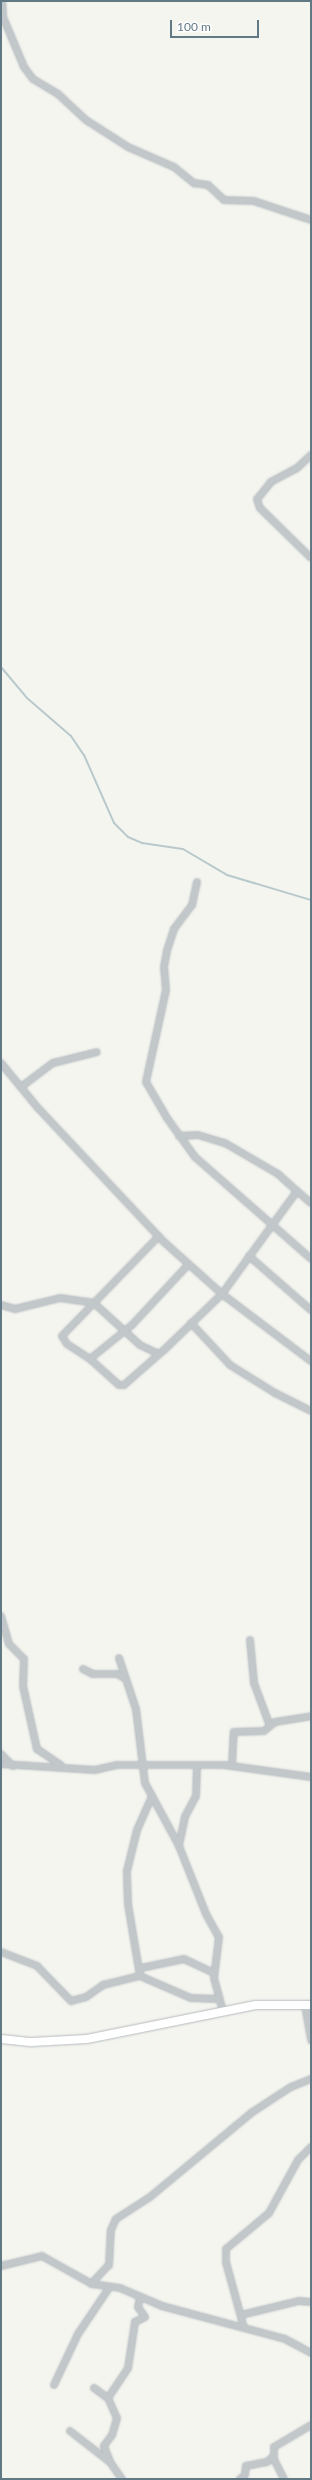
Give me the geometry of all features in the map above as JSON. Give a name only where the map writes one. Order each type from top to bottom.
[{"type":"main road","points":[[1,2039],[32,2042],[87,2039],[256,2005],[308,2005]]},
{"type":"street","points":[[2,1],[4,17],[24,67],[33,79],[58,94],[86,120],[128,146],[174,167],[194,183],[208,185],[224,200],[254,201],[311,220]]},
{"type":"street","points":[[311,455],[297,468],[271,482],[257,499],[260,508],[311,558]]},
{"type":"street","points":[[197,882],[192,904],[174,929],[167,951],[166,990],[145,1078],[179,1136],[219,1180],[311,1259]]},
{"type":"street","points":[[21,1087],[52,1063],[97,1052]]},
{"type":"street","points":[[1,1063],[21,1087],[158,1236],[188,1265],[222,1294],[311,1360]]},
{"type":"street","points":[[179,1136],[198,1135],[225,1143],[278,1174],[311,1203]]},
{"type":"street","points":[[158,1236],[62,1336],[67,1344],[90,1359],[121,1386],[159,1354],[222,1294],[297,1191]]},
{"type":"street","points":[[249,1256],[311,1310]]},
{"type":"street","points":[[90,1359],[123,1330],[135,1322],[188,1265]]},
{"type":"street","points":[[1,1305],[15,1309],[60,1298],[94,1303],[140,1345],[159,1354]]},
{"type":"street","points":[[191,1323],[230,1364],[274,1392],[311,1410]]},
{"type":"street","points":[[1,1616],[9,1644],[24,1659],[23,1686],[37,1749],[63,1767]]},
{"type":"street","points":[[250,1640],[254,1683],[270,1726]]},
{"type":"street","points":[[119,1658],[124,1678],[136,1710],[144,1765],[145,1783],[179,1846],[206,1914],[220,1937],[214,1973],[223,2011]]},
{"type":"street","points":[[83,1669],[93,1674],[117,1674],[124,1678]]},
{"type":"street","points":[[232,1766],[234,1732],[264,1731],[270,1726],[311,1716]]},
{"type":"street","points":[[1,1754],[13,1766]]},
{"type":"street","points":[[1,1764],[13,1766],[63,1767],[95,1770],[144,1765],[197,1767],[232,1766],[311,1777]]},
{"type":"street","points":[[179,1846],[185,1817],[196,1796],[197,1767]]},
{"type":"street","points":[[140,1976],[141,1968],[131,1925],[127,1871],[137,1830],[152,1796]]},
{"type":"street","points":[[1,1952],[37,1966],[70,2001],[86,1997],[103,1985],[140,1976],[191,1998],[219,1999]]},
{"type":"street","points":[[141,1968],[184,1959],[214,1973]]},
{"type":"street","points":[[308,2005],[311,2040]]},
{"type":"street","points":[[91,2284],[109,2265],[111,2230],[116,2219],[150,2197],[251,2113],[291,2087],[311,2079]]},
{"type":"street","points":[[244,2328],[226,2262],[226,2249],[268,2213],[298,2160],[311,2147]]},
{"type":"street","points":[[1,2266],[42,2256],[91,2284],[109,2288],[120,2288],[140,2297],[285,2339],[311,2353]]},
{"type":"street","points":[[54,2385],[78,2334],[109,2288]]},
{"type":"street","points":[[108,2398],[128,2368],[135,2322],[146,2318],[138,2307],[140,2297]]},
{"type":"street","points":[[241,2315],[299,2301],[311,2302]]},
{"type":"street","points":[[94,2388],[108,2398],[117,2420],[104,2446],[110,2462],[122,2479]]},
{"type":"street","points":[[240,2479],[246,2475],[246,2466],[267,2462],[274,2456],[277,2444],[311,2425]]},
{"type":"street","points":[[70,2431],[110,2462]]},
{"type":"street","points":[[274,2456],[284,2479]]},
{"type":"waterway","points":[[1,667],[27,698],[71,736],[84,755],[114,823],[128,837],[142,843],[183,849],[227,875],[311,900]]}]
